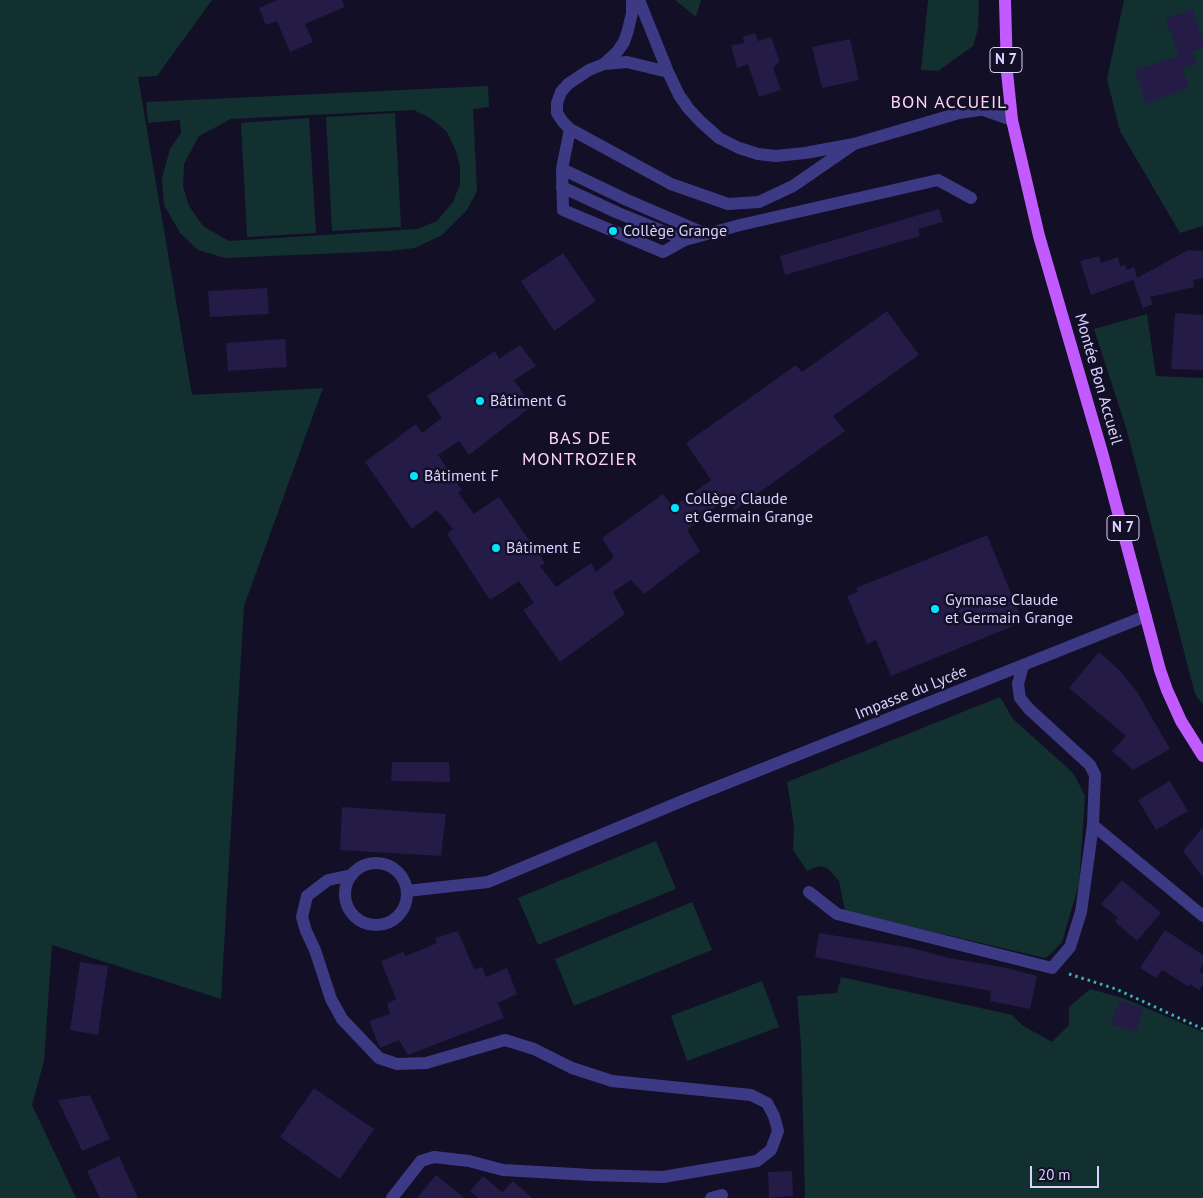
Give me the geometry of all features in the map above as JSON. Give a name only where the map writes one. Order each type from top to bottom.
[{"type":"main road","name":"Montée Bon Accueil","points":[[1006,0],[1005,40],[1012,120],[1039,236],[1103,456],[1160,670],[1182,721],[1203,756]]},
{"type":"street","points":[[604,64],[617,52],[624,42],[632,13],[632,0]]},
{"type":"street","points":[[639,0],[679,95],[700,121],[719,138],[739,148],[758,154],[776,156],[854,144],[959,113],[979,110],[1012,120]]},
{"type":"street","points":[[668,72],[627,62],[604,64],[576,77],[568,84],[557,103],[557,113],[570,129],[671,184],[728,204],[758,202],[792,186],[854,144]]},
{"type":"street","points":[[570,129],[562,169],[563,210],[663,252],[685,240],[740,225],[938,180],[971,198]]},
{"type":"street","points":[[562,169],[627,200],[706,234]]},
{"type":"street","points":[[562,186],[618,213],[685,240]]},
{"type":"street","name":"Impasse du Lycée","points":[[408,891],[488,882],[687,799],[1146,616]]},
{"type":"street","points":[[809,892],[837,914],[1052,968],[1070,947],[1080,912],[1093,825],[1095,775],[1090,765],[1029,709],[1020,698],[1018,684],[1023,665]]},
{"type":"street","points":[[1093,825],[1203,916]]},
{"type":"street","points":[[380,863],[390,866],[398,872],[404,880],[408,891],[407,901],[397,918],[388,923],[378,925],[368,924],[359,920],[347,904],[345,894],[347,884],[352,875],[360,868],[369,864],[380,863]]},
{"type":"street","points":[[352,875],[328,880],[307,896],[302,917],[331,999],[342,1019],[379,1058],[396,1064],[426,1062],[505,1040],[534,1049],[572,1068],[612,1081],[751,1095],[767,1103],[774,1116],[778,1131],[771,1150],[757,1161],[663,1177],[503,1170],[469,1161],[434,1157],[421,1161],[392,1198]]},
{"type":"path","points":[[1052,968],[1116,989],[1203,1029]]},
{"type":"green space","points":[[0,0],[212,0],[157,76],[138,77],[192,395],[323,388],[244,606],[221,999],[52,945],[44,1061],[32,1105],[76,1198],[0,1198]]},
{"type":"green space","points":[[675,0],[701,0],[696,17]]},
{"type":"green space","points":[[928,0],[979,0],[978,29],[973,46],[938,71],[921,70]]},
{"type":"green space","points":[[1124,0],[1203,0],[1203,226],[1180,233],[1120,131],[1107,79]]},
{"type":"green space","points":[[488,86],[489,107],[473,109],[477,191],[467,210],[442,235],[415,248],[388,251],[225,258],[198,250],[180,233],[164,205],[162,178],[170,149],[181,133],[180,120],[148,123],[146,102]],"holes":[[[414,110],[432,119],[447,132],[456,151],[460,166],[460,184],[453,202],[437,221],[417,229],[229,241],[203,226],[189,206],[183,186],[184,164],[199,136],[231,119]]]},
{"type":"green space","points":[[395,113],[401,227],[332,231],[326,117]]},
{"type":"green space","points":[[309,118],[316,233],[247,237],[241,123]]},
{"type":"green space","points":[[1147,314],[1156,376],[1203,378],[1203,705],[1195,694],[1127,431],[1094,329]]},
{"type":"green space","points":[[1000,697],[1013,719],[1071,771],[1085,796],[1079,884],[1062,942],[1045,958],[845,911],[839,881],[827,868],[819,866],[807,871],[793,850],[794,826],[787,782]]},
{"type":"green space","points":[[656,841],[676,889],[538,945],[518,898]]},
{"type":"green space","points":[[692,902],[712,950],[574,1006],[555,959]]},
{"type":"green space","points":[[841,977],[1012,1015],[1022,1025],[1052,1042],[1069,1025],[1069,1007],[1090,989],[1123,998],[1203,1032],[1203,1198],[805,1198],[801,1043],[797,996],[837,993]]},
{"type":"green space","points":[[762,981],[779,1027],[687,1061],[671,1016]]},
{"type":"building","points":[[277,0],[342,0],[345,7],[305,24],[313,42],[290,52],[277,21],[266,25],[259,8]]},
{"type":"building","points":[[1193,9],[1203,48],[1193,51],[1197,64],[1183,68],[1189,88],[1146,104],[1135,70],[1179,56],[1166,19]]},
{"type":"building","points":[[755,33],[758,41],[771,37],[780,62],[773,67],[781,90],[759,97],[748,64],[737,68],[731,45],[744,43],[743,37]]},
{"type":"building","points":[[850,39],[859,80],[822,88],[812,47]]},
{"type":"building","points":[[939,209],[943,222],[918,229],[920,236],[785,275],[780,256]]},
{"type":"building","points":[[1188,250],[1203,251],[1203,278],[1193,280],[1194,287],[1150,297],[1153,304],[1143,308],[1133,280],[1091,295],[1080,261],[1099,256],[1101,263],[1118,257],[1120,266],[1125,265],[1127,270],[1134,267],[1137,278]]},
{"type":"building","points":[[563,253],[596,301],[554,331],[521,281]]},
{"type":"building","points":[[267,288],[269,314],[210,317],[208,291]]},
{"type":"building","points":[[887,311],[919,355],[833,416],[845,431],[735,510],[725,499],[687,530],[700,551],[644,594],[631,580],[613,592],[625,614],[560,662],[523,610],[534,603],[519,581],[490,600],[447,534],[453,529],[437,510],[412,529],[365,462],[416,424],[422,433],[442,418],[427,396],[495,351],[499,359],[520,345],[536,366],[514,380],[532,406],[469,455],[459,441],[438,455],[462,490],[458,493],[474,514],[499,497],[545,563],[540,566],[556,587],[591,563],[596,572],[614,557],[602,538],[663,494],[673,507],[711,480],[686,443],[796,365],[802,372]]},
{"type":"building","points":[[1175,313],[1203,315],[1203,370],[1171,369]]},
{"type":"building","points":[[285,339],[287,367],[228,371],[226,343]]},
{"type":"building","name":"Gymnase Claude et Germain Grange","points":[[987,535],[1023,622],[891,676],[876,640],[867,644],[847,596],[858,592],[856,588]]},
{"type":"building","points":[[1099,652],[1119,670],[1136,690],[1170,749],[1133,770],[1112,751],[1126,736],[1069,688]]},
{"type":"building","points":[[392,762],[449,762],[450,782],[391,781]]},
{"type":"building","points":[[1170,781],[1188,811],[1156,830],[1138,800]]},
{"type":"building","points":[[342,807],[446,814],[441,856],[340,850]]},
{"type":"building","points":[[1203,827],[1203,877],[1183,851]]},
{"type":"building","points":[[1122,880],[1161,913],[1137,941],[1115,922],[1118,918],[1101,904]]},
{"type":"building","points":[[1165,930],[1203,955],[1203,965],[1199,972],[1203,974],[1203,985],[1199,990],[1190,984],[1189,987],[1162,970],[1156,978],[1140,968]]},
{"type":"building","points":[[458,931],[474,969],[482,967],[486,977],[507,968],[517,994],[498,1003],[504,1018],[408,1055],[399,1040],[380,1048],[369,1021],[390,1014],[387,1004],[396,999],[381,961],[403,952],[406,956],[437,943],[435,938]]},
{"type":"building","points":[[819,933],[912,948],[949,958],[1007,968],[1037,976],[1030,1009],[990,1001],[991,991],[815,957]]},
{"type":"building","points":[[80,962],[108,966],[98,1035],[70,1030]]},
{"type":"building","points":[[1119,1001],[1143,1008],[1136,1032],[1111,1024]]},
{"type":"building","points":[[314,1088],[374,1129],[340,1179],[280,1137]]},
{"type":"building","points":[[90,1095],[110,1139],[82,1151],[58,1100]]},
{"type":"building","points":[[119,1156],[138,1198],[100,1198],[87,1171]]},
{"type":"building","points":[[792,1171],[793,1196],[769,1198],[768,1172]]},
{"type":"building","points":[[436,1175],[464,1198],[417,1198]]},
{"type":"building","points":[[483,1176],[502,1192],[513,1181],[532,1198],[478,1198],[470,1191]]},
{"type":"place","name":"Collège Grange","points":[[613,231]]},
{"type":"place","name":"Bâtiment G","points":[[480,401]]},
{"type":"place","name":"Bâtiment F","points":[[414,476]]},
{"type":"place","name":"Collège Claude et Germain Grange","points":[[675,508]]},
{"type":"place","name":"Bâtiment E","points":[[496,548]]},
{"type":"place","name":"Gymnase Claude et Germain Grange","points":[[935,609]]},
{"type":"district","name":"BON ACCUEIL","points":[[949,103]]},
{"type":"district","name":"BAS DE MONTROZIER","points":[[580,449]]}]
